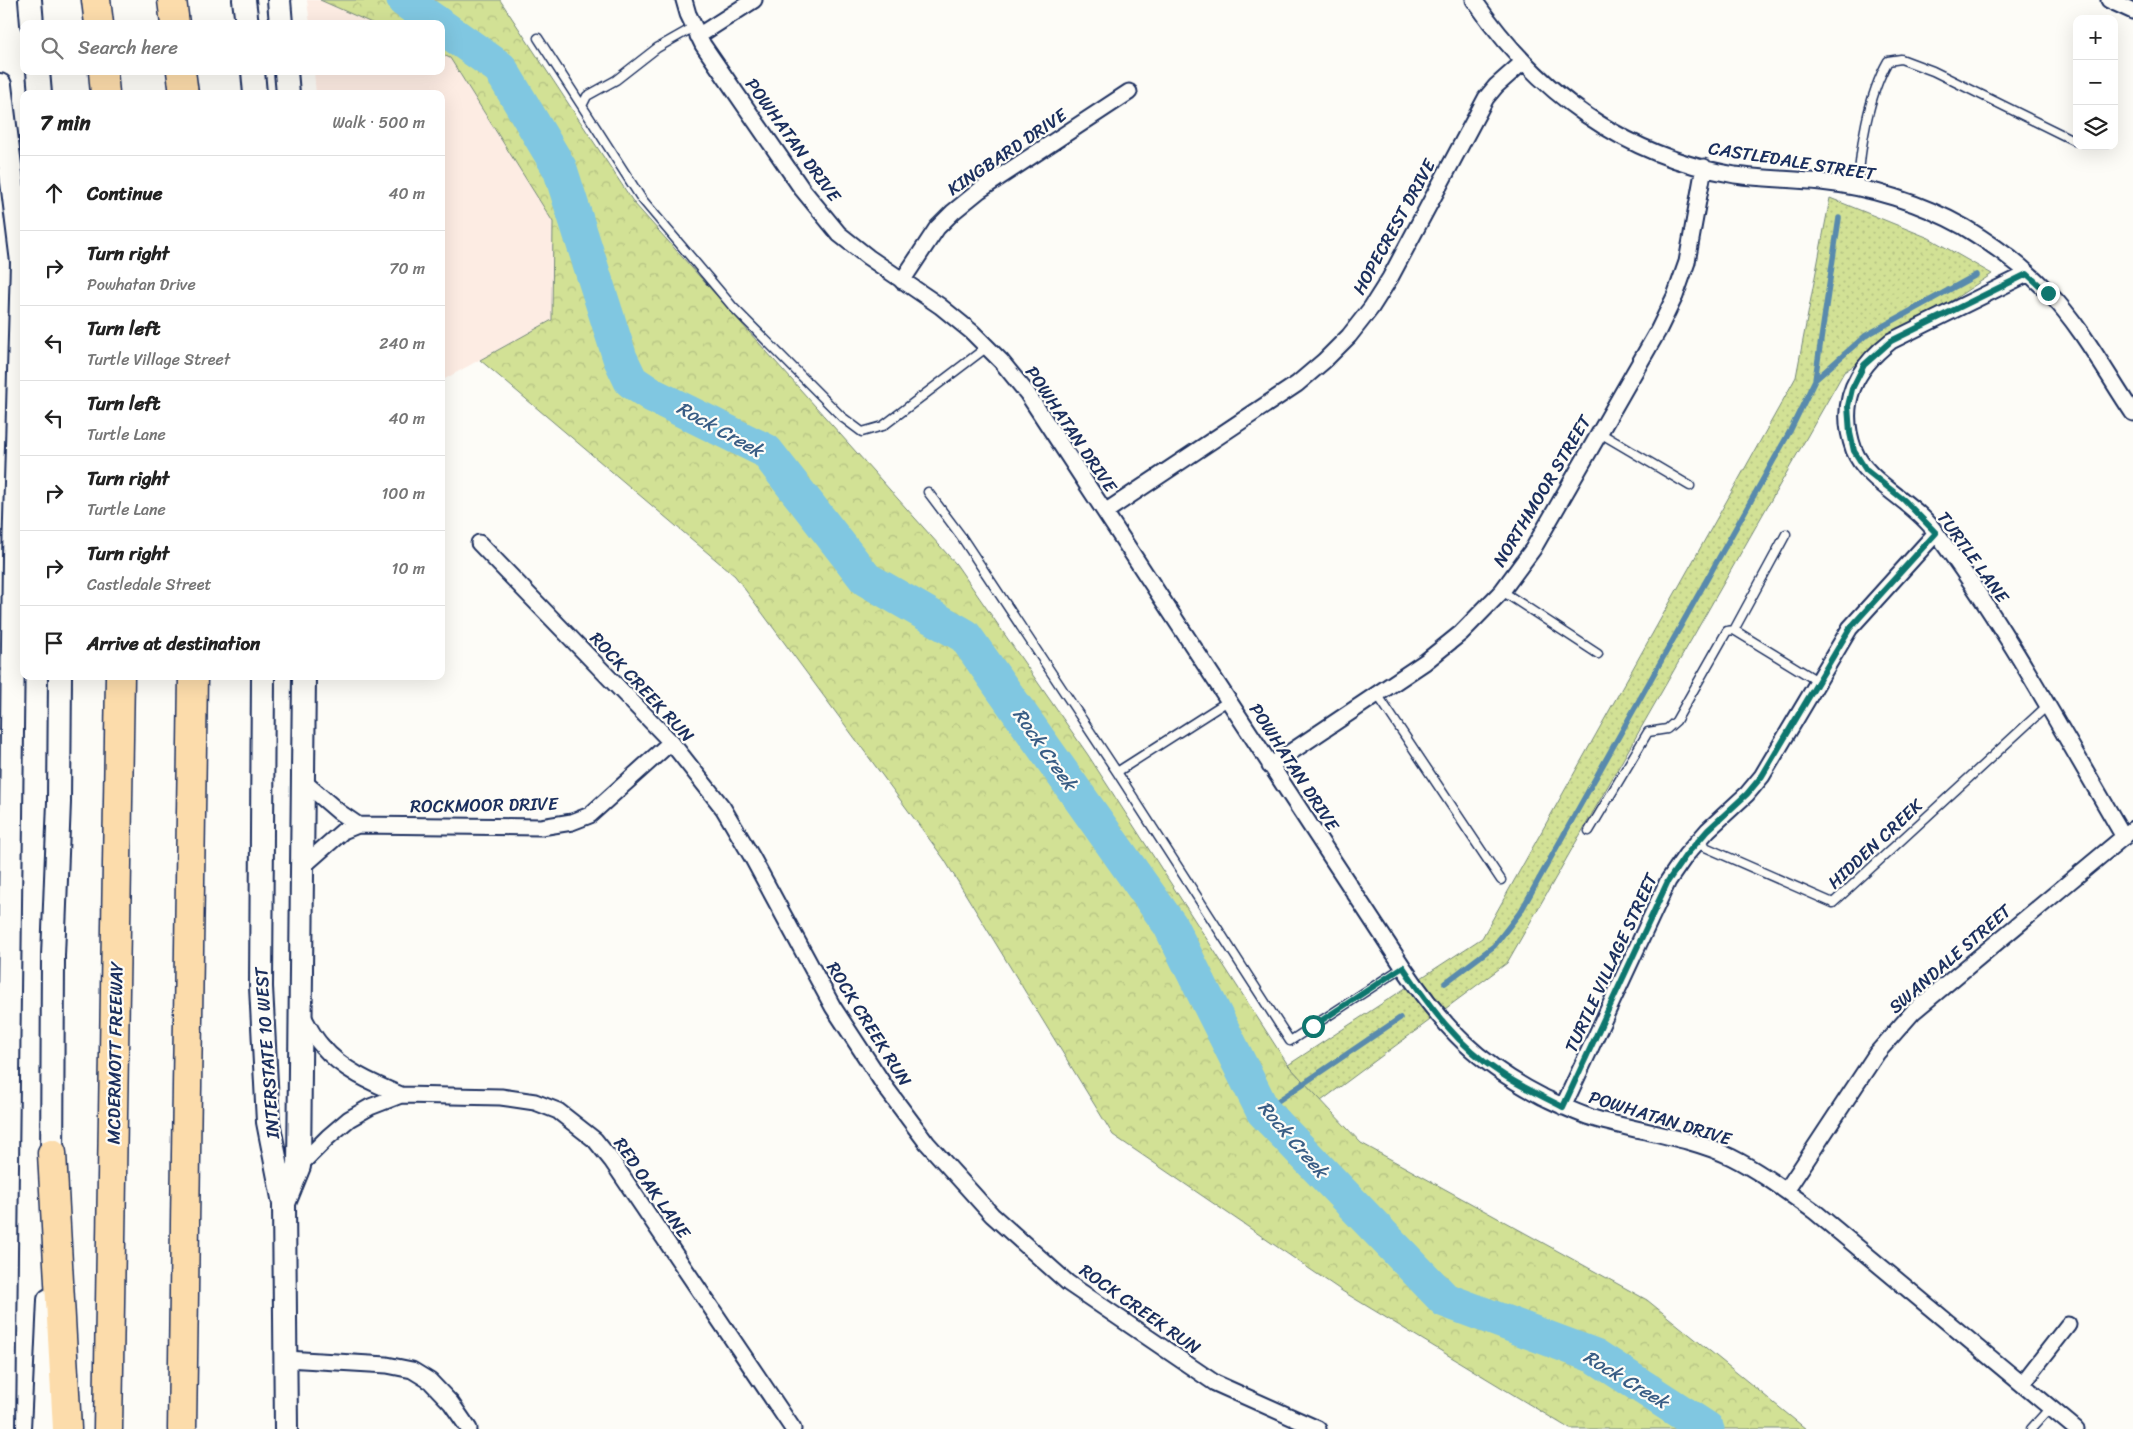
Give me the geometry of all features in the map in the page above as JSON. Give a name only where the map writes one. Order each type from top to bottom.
[{"type":"highway","points":[[96,0],[98,20]]},
{"type":"highway","points":[[172,0],[174,20]]},
{"type":"highway","points":[[103,75],[105,90]]},
{"type":"highway","points":[[182,75],[183,90]]},
{"type":"highway","name":"MCDERMOTT FREEWAY","points":[[108,1429],[120,680]]},
{"type":"highway","points":[[182,1429],[193,680]]},
{"type":"highway","points":[[52,1153],[67,1429]]},
{"type":"main road","points":[[30,0],[32,20]]},
{"type":"main road","points":[[244,0],[246,20]]},
{"type":"main road","points":[[279,0],[281,20]]},
{"type":"main road","points":[[38,75],[40,90]]},
{"type":"main road","points":[[254,75],[255,90]]},
{"type":"main road","points":[[286,75],[288,90]]},
{"type":"main road","points":[[0,85],[20,246]]},
{"type":"main road","points":[[4,1429],[5,875],[13,628],[13,513],[20,406]]},
{"type":"main road","points":[[13,628],[20,614]]},
{"type":"main road","points":[[43,1429],[52,1153],[53,956],[59,802],[60,680]]},
{"type":"main road","name":"INTERSTATE 10 WEST","points":[[263,680],[261,987],[268,1122],[284,1203],[286,1429]]},
{"type":"main road","points":[[284,1203],[299,1166],[304,680]]},
{"type":"street","name":"POWHATAN DRIVE","points":[[684,0],[696,32],[802,188],[839,234],[902,281],[940,306],[972,332],[1027,393],[1403,967],[1445,1024],[1470,1049],[1498,1072],[1563,1107],[1594,1119],[1685,1141],[1730,1157],[1786,1191],[1814,1211],[2076,1429]]},
{"type":"street","points":[[696,32],[754,0]]},
{"type":"street","name":"CASTLEDALE STREET","points":[[1474,0],[1493,27],[1523,62],[1561,97],[1613,133],[1653,151],[1734,174],[1778,180],[1820,182],[1858,188],[1894,197],[1964,227],[1996,247],[2048,293],[2072,322],[2133,413]]},
{"type":"street","points":[[2109,0],[2133,11]]},
{"type":"street","name":"HOPECREST DRIVE","points":[[1104,512],[1297,384],[1349,336],[1371,308],[1390,278],[1486,98],[1496,86],[1523,62]]},
{"type":"street","name":"KINGBARD DRIVE","points":[[902,281],[937,228],[953,212],[980,190],[1129,92]]},
{"type":"street","name":"NORTHMOOR STREET","points":[[1270,766],[1425,662],[1462,634],[1502,591],[1533,549],[1658,330],[1675,296],[1687,262],[1704,167]]},
{"type":"street","name":"TURTLE LANE","points":[[2027,274],[1891,341],[1864,365],[1852,389],[1848,406],[1850,433],[1854,451],[1866,470],[1904,500],[1936,533],[2002,630],[2047,706],[2128,833]]},
{"type":"street","name":"TURTLE VILLAGE STREET","points":[[1563,1107],[1668,881],[1696,843],[1747,794],[1762,776],[1850,628],[1936,533]]},
{"type":"street","name":"ROCK CREEK RUN","points":[[479,543],[671,742],[723,808],[752,857],[833,1007],[886,1088],[927,1143],[992,1215],[1068,1283],[1215,1383],[1318,1429]]},
{"type":"street","name":"ROCKMOOR DRIVE","points":[[302,867],[343,831],[358,825],[541,827],[572,822],[590,815],[671,742]]},
{"type":"street","points":[[303,781],[339,812],[358,825]]},
{"type":"street","name":"SWANDALE STREET","points":[[1786,1191],[1877,1053],[1912,1012],[2128,833]]},
{"type":"street","name":"RED OAK LANE","points":[[301,1013],[322,1046],[345,1066],[371,1082],[401,1095],[501,1097],[535,1102],[558,1111],[595,1140],[612,1161],[793,1429]]},
{"type":"street","name":"RED OAK LANE","points":[[299,1166],[328,1136],[349,1119],[370,1107],[401,1095]]},
{"type":"street","points":[[2022,1384],[2068,1325]]},
{"type":"street","points":[[286,1359],[387,1365],[412,1370],[430,1381],[446,1397],[469,1429]]},
{"type":"lane","points":[[582,106],[587,96],[616,80],[657,48],[696,32]]},
{"type":"lane","points":[[538,38],[641,198],[733,307],[842,418],[862,432],[883,426],[987,347]]},
{"type":"lane","points":[[1858,188],[1859,162],[1867,125],[1881,74],[1888,61],[1901,59],[1933,70],[2073,140]]},
{"type":"lane","points":[[1600,432],[1690,486]]},
{"type":"lane","points":[[928,492],[961,536],[1117,772],[1290,1041],[1403,967]]},
{"type":"lane","points":[[1734,630],[1786,534]]},
{"type":"lane","points":[[1502,591],[1598,654]]},
{"type":"lane","points":[[1589,831],[1648,732],[1667,729],[1676,721],[1727,631],[1734,630],[1819,682]]},
{"type":"lane","points":[[1377,694],[1501,880]]},
{"type":"lane","points":[[1117,772],[1228,700]]},
{"type":"lane","name":"HIDDEN CREEK","points":[[1696,843],[1833,903],[2047,706]]},
{"type":"lane","points":[[2031,1429],[2050,1408]]},
{"type":"shaded area","points":[[307,0],[320,0],[365,20],[310,20]]},
{"type":"shaded area","points":[[445,56],[450,58],[553,222],[552,320],[445,379],[445,90],[316,90],[314,75],[445,75]]},
{"type":"green space","points":[[320,0],[500,0],[634,203],[956,564],[1088,755],[1288,1065],[1361,1143],[1647,1300],[1806,1429],[1570,1429],[1342,1291],[1113,1135],[944,859],[735,576],[480,360],[552,320],[553,222],[450,58],[445,56],[445,20],[365,20]]},
{"type":"green space","points":[[1830,198],[1929,238],[1992,274],[1844,372],[1507,963],[1321,1101],[1288,1065],[1482,938],[1796,377]]},
{"type":"waterway","name":"Rock Creek","points":[[404,0],[432,20]]},
{"type":"waterway","name":"Rock Creek","points":[[445,29],[500,68],[560,169],[620,358],[631,381],[652,395],[766,451],[866,579],[965,636],[1170,925],[1263,1111],[1445,1300],[1595,1356],[1707,1429]]},
{"type":"waterway","points":[[1445,983],[1494,946],[1521,911],[1790,431],[1815,380],[1839,218]]},
{"type":"waterway","points":[[1815,380],[1865,336],[1976,275]]},
{"type":"waterway","points":[[1263,1111],[1400,1018]]},
{"type":"route","points":[[1313,1026],[1403,967],[1420,993],[1445,1024],[1470,1049],[1498,1072],[1563,1107],[1668,881],[1686,855],[1708,830],[1734,808],[1762,776],[1850,628],[1936,533],[1904,500],[1866,470],[1854,451],[1850,433],[1848,406],[1852,389],[1864,365],[1891,341],[2027,274],[2048,293]]}]
